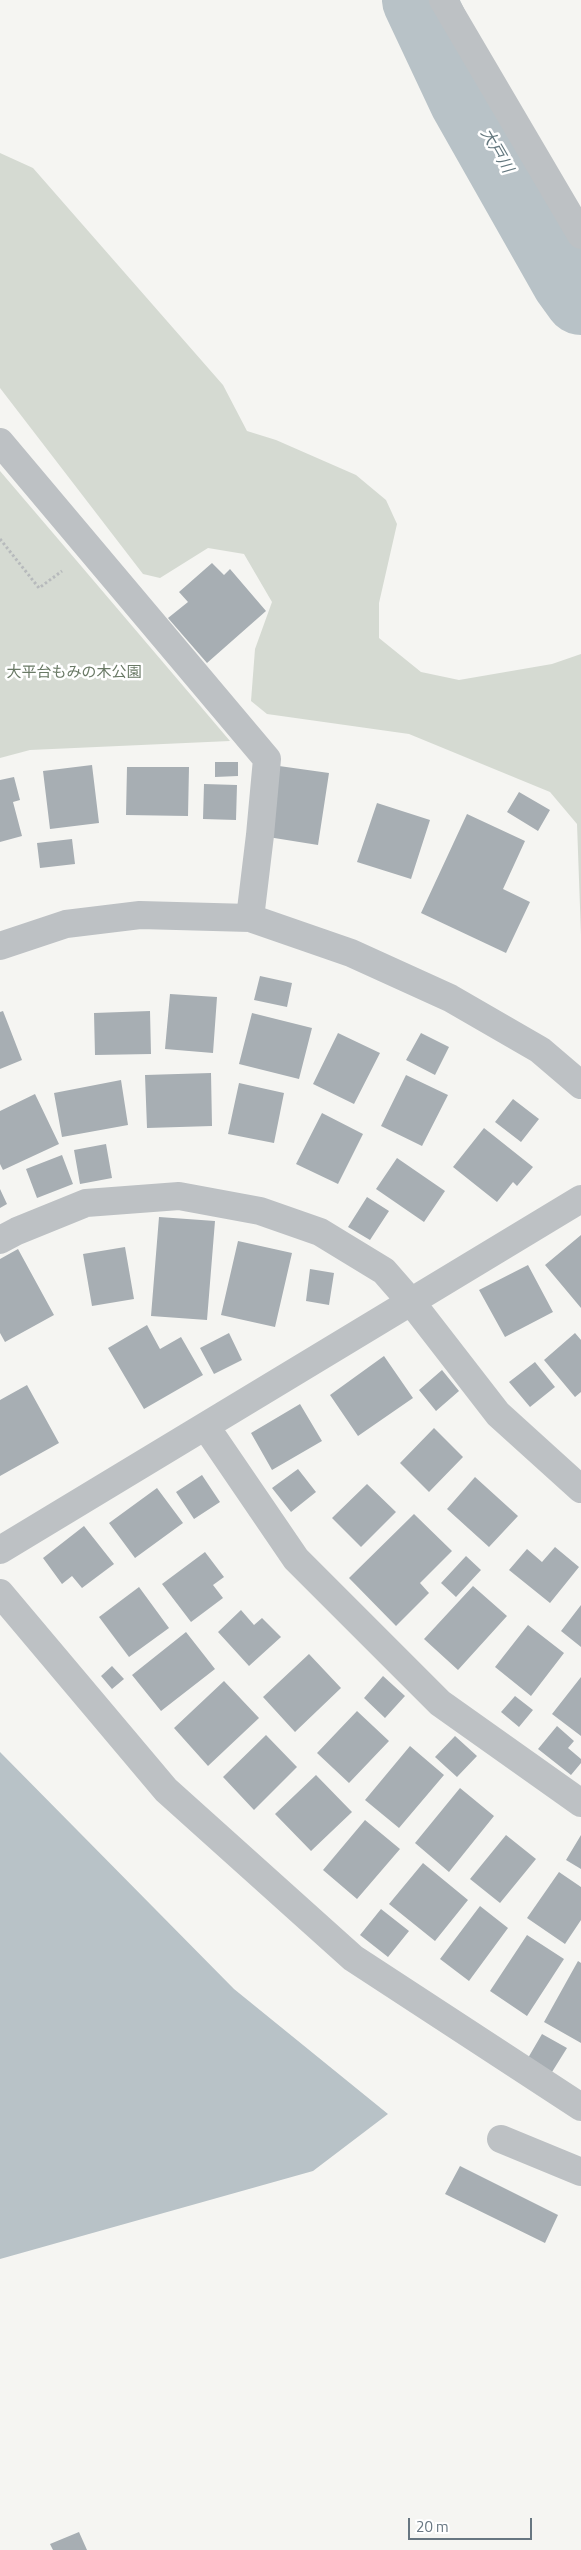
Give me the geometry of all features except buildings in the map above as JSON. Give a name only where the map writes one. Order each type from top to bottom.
[{"type":"street","points":[[443,0],[581,235]]},
{"type":"street","points":[[0,442],[267,759],[250,918]]},
{"type":"street","points":[[0,946],[66,924],[140,915],[250,918],[351,953],[450,998],[540,1050],[581,1085]]},
{"type":"street","points":[[0,1240],[17,1231],[86,1203],[179,1196],[260,1212],[320,1232],[384,1271],[412,1303],[498,1414],[581,1489]]},
{"type":"street","points":[[0,1550],[412,1303],[581,1199]]},
{"type":"street","points":[[206,1427],[296,1559],[440,1703],[581,1803]]},
{"type":"street","points":[[0,1593],[166,1790],[353,1958],[581,2107]]},
{"type":"street","points":[[501,2139],[581,2172]]},
{"type":"path","points":[[0,538],[39,588],[69,566]]},
{"type":"green space","points":[[0,153],[33,168],[223,385],[247,431],[276,440],[356,475],[386,500],[397,524],[379,603],[379,638],[421,672],[459,680],[552,664],[581,654],[581,935],[577,824],[550,792],[409,734],[267,714],[251,701],[255,649],[272,602],[244,554],[208,548],[160,578],[143,574],[0,388]]},
{"type":"green space","name":"大平台もみの木公園","points":[[0,471],[230,741],[30,750],[0,758]]},
{"type":"shaded area","points":[[0,1752],[234,1989],[388,2114],[313,2171],[0,2259]]},
{"type":"waterway","name":"大戸川","points":[[419,0],[466,100],[568,280],[581,298]]}]
